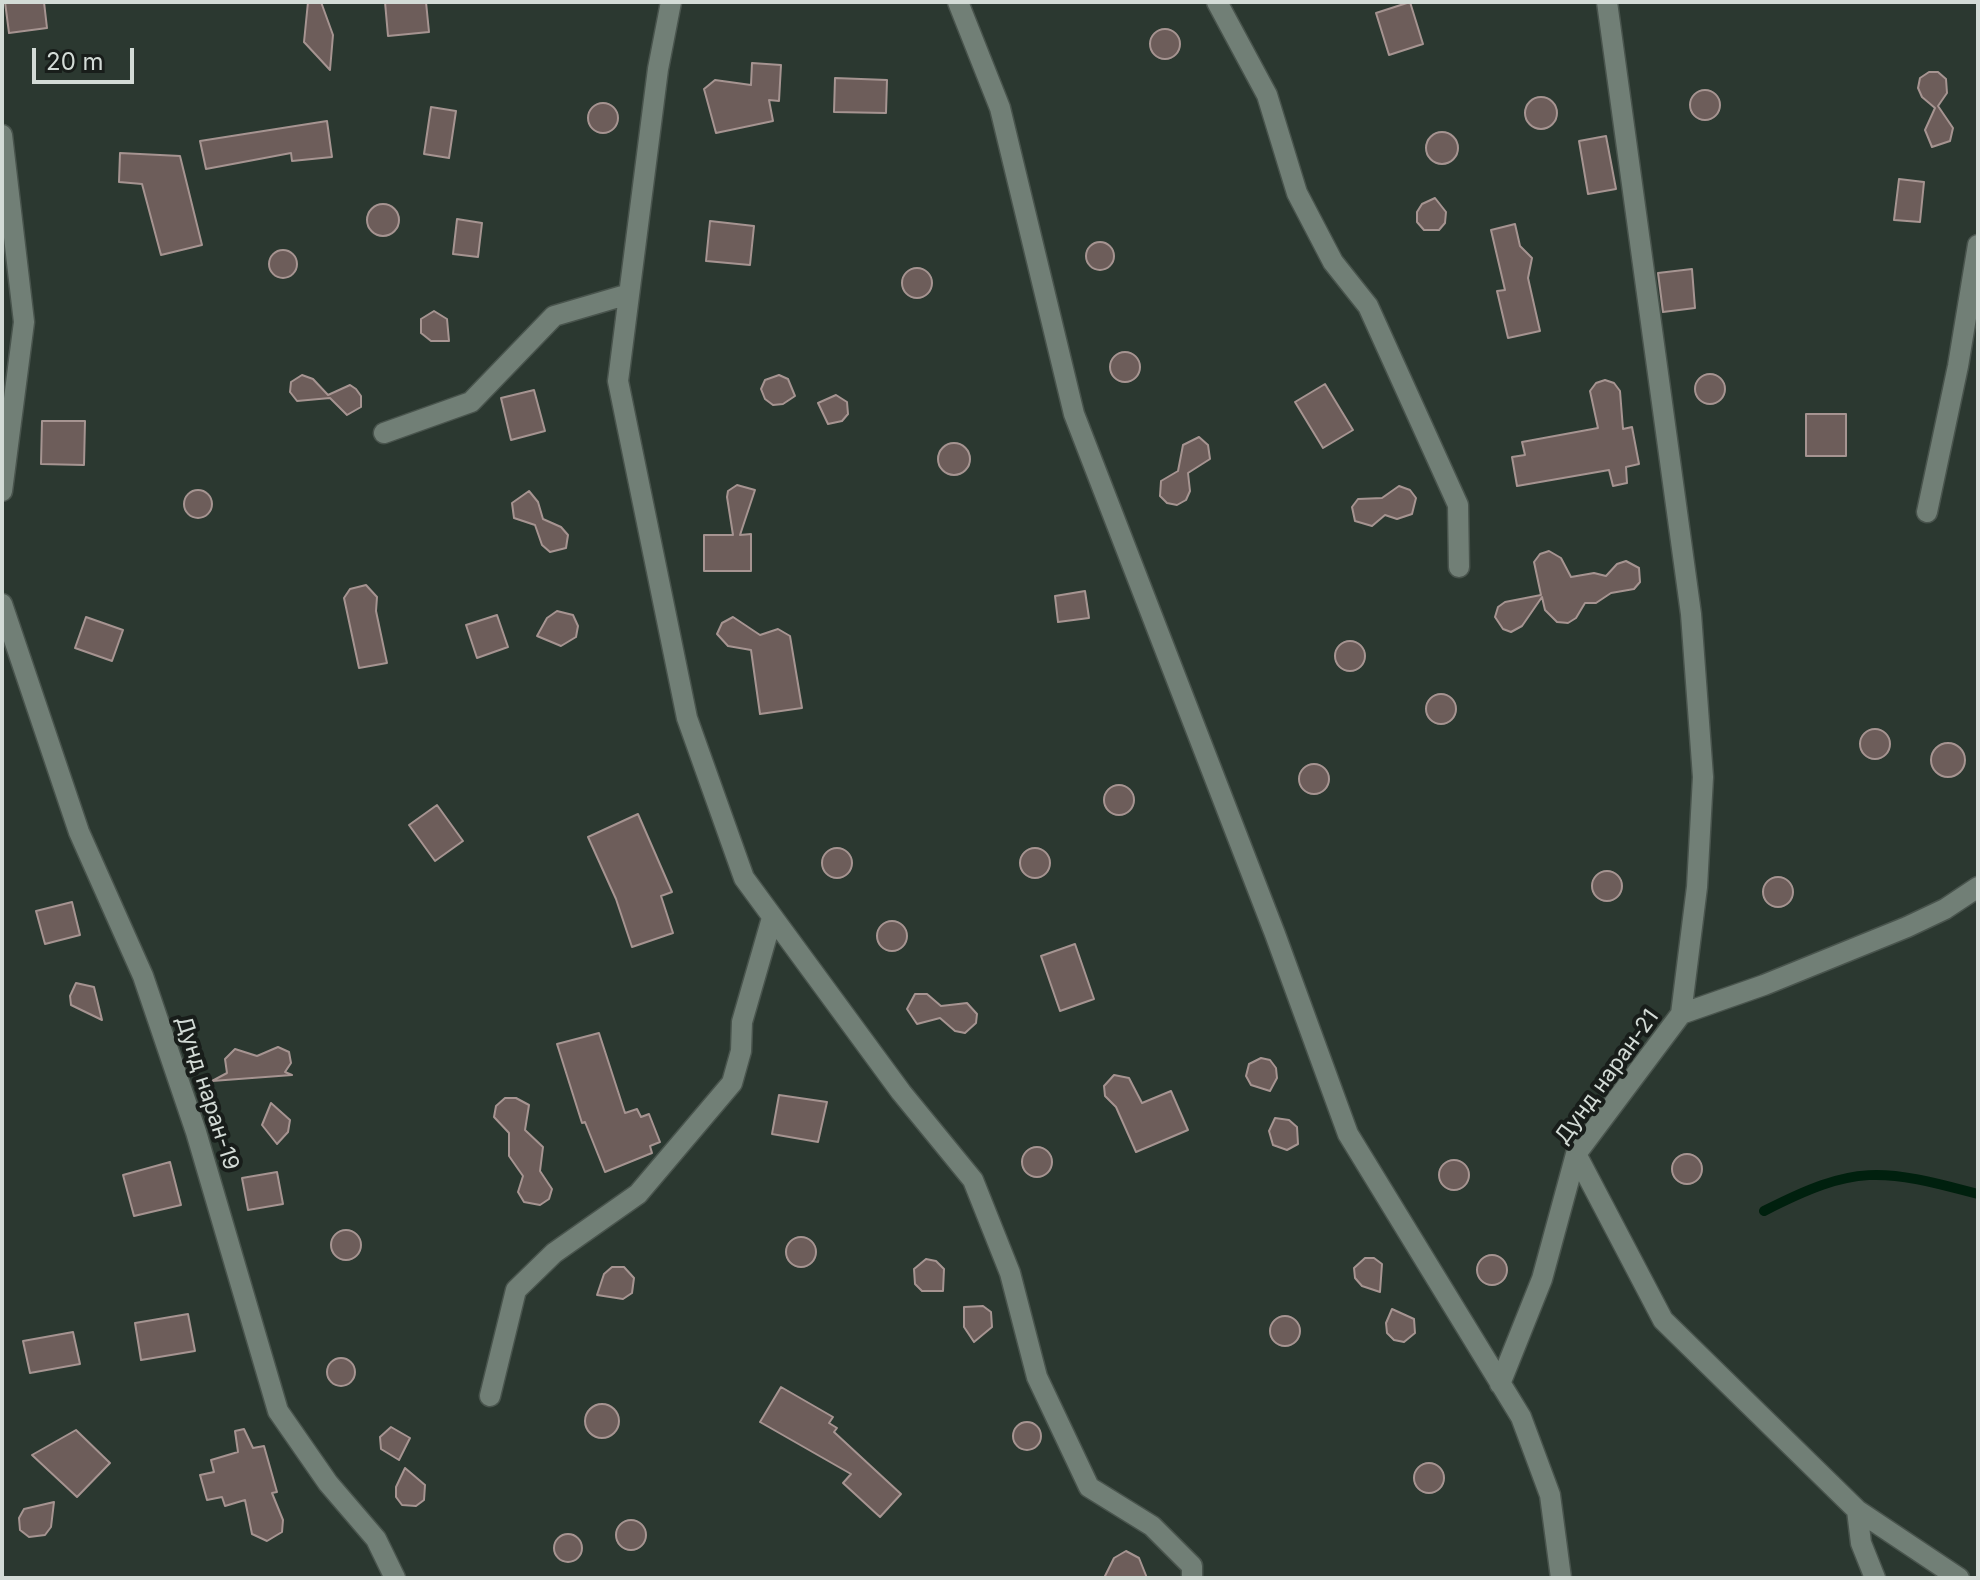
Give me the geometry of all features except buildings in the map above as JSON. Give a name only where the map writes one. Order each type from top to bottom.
[{"type":"street","points":[[671,2],[658,69],[618,381],[687,718],[744,878],[901,1092],[973,1180],[1010,1273],[1037,1377],[1089,1487],[1152,1526],[1192,1566],[1192,1578]]},
{"type":"street","points":[[958,2],[1000,108],[1074,414],[1275,934],[1348,1134],[1521,1417],[1550,1495],[1561,1578]]},
{"type":"street","points":[[1217,2],[1267,95],[1297,193],[1333,262],[1368,306],[1458,505],[1459,567]]},
{"type":"street","points":[[1607,2],[1691,614],[1702,762],[1697,887],[1681,1014]]},
{"type":"street","points":[[2,135],[24,322],[2,491]]},
{"type":"street","points":[[1927,512],[1958,366],[1978,245]]},
{"type":"street","points":[[384,433],[471,402],[554,316],[629,294]]},
{"type":"street","name":"Дунд наран-19","points":[[2,604],[79,832],[143,976],[192,1118],[278,1411],[328,1483],[376,1539],[395,1578]]},
{"type":"street","name":"Дунд наран-21","points":[[1500,1384],[1542,1279],[1576,1154],[1681,1014],[1764,985],[1907,927],[1945,909],[1978,887]]},
{"type":"street","points":[[490,1396],[516,1290],[554,1253],[638,1194],[732,1083],[741,1051],[742,1022],[772,918]]},
{"type":"street","points":[[1576,1154],[1663,1320],[1857,1510],[1959,1578]]},
{"type":"street","points":[[1857,1510],[1861,1543],[1875,1578]]},
{"type":"waterway","points":[[1764,1211],[1822,1185],[1869,1175],[1916,1179],[1978,1194]]}]
